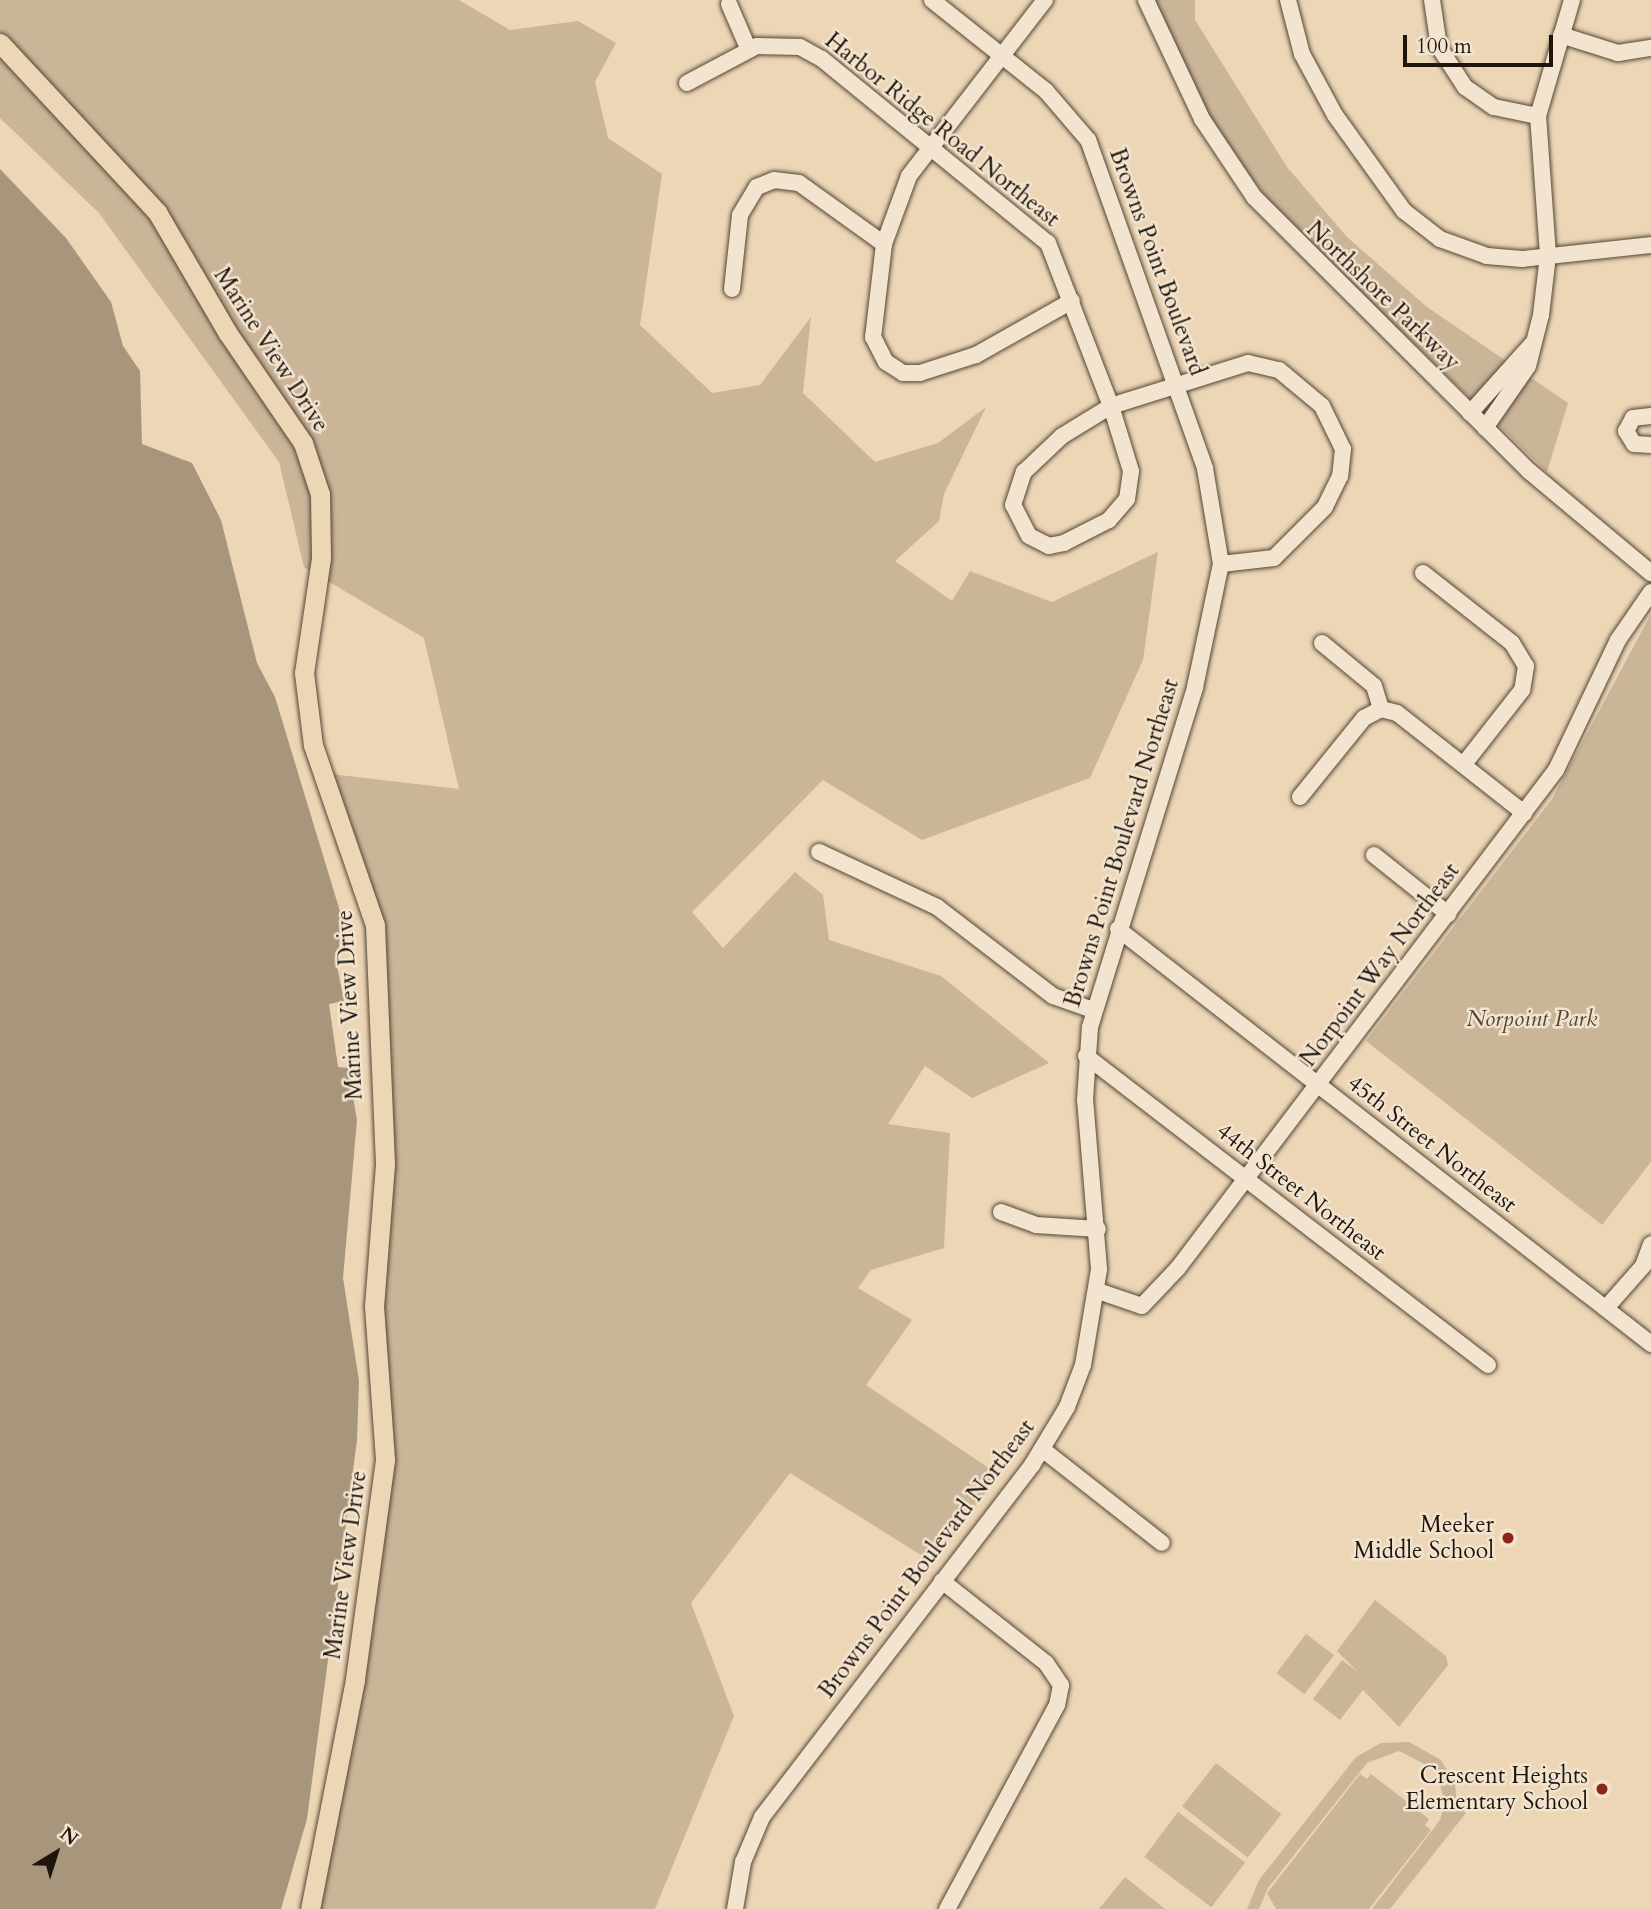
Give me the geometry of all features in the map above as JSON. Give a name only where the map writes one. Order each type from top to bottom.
[{"type":"main road","name":"Marine View Drive","points":[[0,43],[157,212],[227,332],[303,443],[320,494],[321,558],[304,673],[313,745],[375,925],[385,1164],[374,1306],[385,1460],[348,1720],[310,1909]]},
{"type":"street","name":"Browns Point Boulevard","points":[[932,0],[1060,104],[1088,140],[1211,485],[1220,564]]},
{"type":"street","points":[[1045,0],[929,145],[903,188],[884,244],[873,337],[886,362],[904,373],[976,355],[1072,301]]},
{"type":"street","name":"Northshore Parkway","points":[[1146,0],[1202,119],[1254,197],[1562,503],[1651,573]]},
{"type":"street","points":[[1288,0],[1319,91],[1404,211],[1440,239],[1487,256],[1548,255],[1651,245]]},
{"type":"street","points":[[1432,0],[1439,47],[1465,87],[1494,107],[1538,116]]},
{"type":"street","points":[[1485,428],[1528,366],[1548,255],[1538,116],[1572,0]]},
{"type":"street","points":[[729,4],[748,48]]},
{"type":"street","points":[[1560,35],[1619,53],[1651,48]]},
{"type":"street","name":"Harbor Ridge Road Northeast","points":[[687,83],[748,48],[780,43],[814,54],[1048,243],[1111,406],[1131,471],[1127,499],[1109,520],[1065,543],[1049,546],[1029,536],[1013,505],[1024,472],[1062,436],[1111,406]]},
{"type":"street","points":[[732,289],[740,215],[757,187],[774,180],[799,183],[884,244]]},
{"type":"street","points":[[1470,413],[1532,344]]},
{"type":"street","points":[[1111,406],[1233,365],[1263,365],[1322,406],[1341,439],[1337,486],[1294,542],[1265,562],[1220,564]]},
{"type":"street","points":[[1651,416],[1633,418],[1626,431],[1634,444],[1651,445]]},
{"type":"street","name":"Browns Point Boulevard Northeast","points":[[735,1909],[743,1862],[762,1817],[1042,1449],[1083,1366],[1098,1291],[1098,1229],[1086,1056],[1093,1010],[1192,700],[1220,564]]},
{"type":"street","points":[[1423,573],[1523,656],[1522,690],[1464,764]]},
{"type":"street","name":"Norpoint Way Northeast","points":[[1098,1291],[1133,1304],[1149,1301],[1246,1178],[1556,770],[1618,640],[1651,592]]},
{"type":"street","points":[[1322,643],[1374,686],[1381,709]]},
{"type":"street","points":[[1300,797],[1364,718],[1381,709],[1397,713],[1524,813]]},
{"type":"street","points":[[819,852],[937,906],[1053,996],[1093,1010]]},
{"type":"street","points":[[1374,855],[1448,914]]},
{"type":"street","name":"45th Street Northeast","points":[[1118,929],[1651,1344]]},
{"type":"street","name":"44th Street Northeast","points":[[1086,1056],[1488,1364]]},
{"type":"street","points":[[1002,1212],[1036,1225],[1098,1229]]},
{"type":"street","points":[[1606,1308],[1647,1269],[1651,1244]]},
{"type":"street","points":[[1042,1449],[1162,1542]]},
{"type":"street","points":[[942,1581],[1046,1662],[1061,1685],[1053,1713],[947,1909]]},
{"type":"green space","points":[[0,0],[459,0],[510,30],[578,21],[616,43],[595,82],[608,138],[662,174],[640,325],[712,393],[760,385],[811,317],[803,393],[875,462],[938,443],[986,407],[944,494],[939,521],[895,561],[952,601],[970,571],[1052,602],[1158,552],[1143,660],[1090,778],[922,840],[823,780],[692,912],[723,948],[795,872],[823,895],[829,940],[941,976],[1049,1063],[972,1098],[925,1066],[888,1124],[950,1133],[944,1248],[871,1270],[858,1288],[912,1320],[866,1385],[999,1475],[932,1562],[790,1473],[691,1603],[734,1716],[655,1909],[313,1909],[382,1487],[379,1077],[364,879],[322,773],[459,789],[424,638],[304,567],[279,462],[99,213],[0,118]]},
{"type":"green space","points":[[1153,0],[1195,0],[1195,20],[1287,167],[1347,237],[1427,307],[1568,403],[1547,472],[1279,214],[1190,97]]},
{"type":"green space","name":"Norpoint Park","points":[[1651,614],[1651,1162],[1602,1225],[1366,1041],[1552,799]]},
{"type":"green space","points":[[1375,1600],[1446,1656],[1448,1665],[1399,1727],[1363,1690],[1340,1720],[1313,1699],[1342,1660],[1358,1672],[1337,1651]]},
{"type":"green space","points":[[1306,1634],[1334,1655],[1304,1694],[1277,1673]]},
{"type":"green space","points":[[1409,1742],[1441,1760],[1455,1784],[1457,1805],[1466,1813],[1390,1909],[1372,1909],[1440,1820],[1445,1803],[1436,1770],[1399,1751],[1367,1763],[1268,1888],[1259,1909],[1247,1909],[1259,1880],[1356,1757],[1381,1743]]},
{"type":"green space","points":[[1216,1763],[1281,1814],[1248,1857],[1182,1806]]},
{"type":"green space","points":[[1360,1774],[1367,1779],[1371,1774],[1429,1819],[1425,1825],[1431,1830],[1369,1909],[1276,1909],[1267,1893]]},
{"type":"green space","points":[[1178,1812],[1245,1863],[1211,1907],[1144,1857]]},
{"type":"green space","points":[[1125,1877],[1165,1909],[1099,1909]]},
{"type":"shaded area","points":[[0,169],[66,238],[111,302],[123,346],[140,371],[142,444],[192,463],[221,520],[257,663],[275,697],[342,918],[337,966],[344,1001],[329,1004],[338,1067],[348,1068],[357,1120],[343,1278],[359,1381],[357,1440],[307,1819],[281,1909],[0,1909]]},
{"type":"place","name":"Meeker Middle School","points":[[1508,1538]]},
{"type":"place","name":"Crescent Heights Elementary School","points":[[1602,1789]]}]
